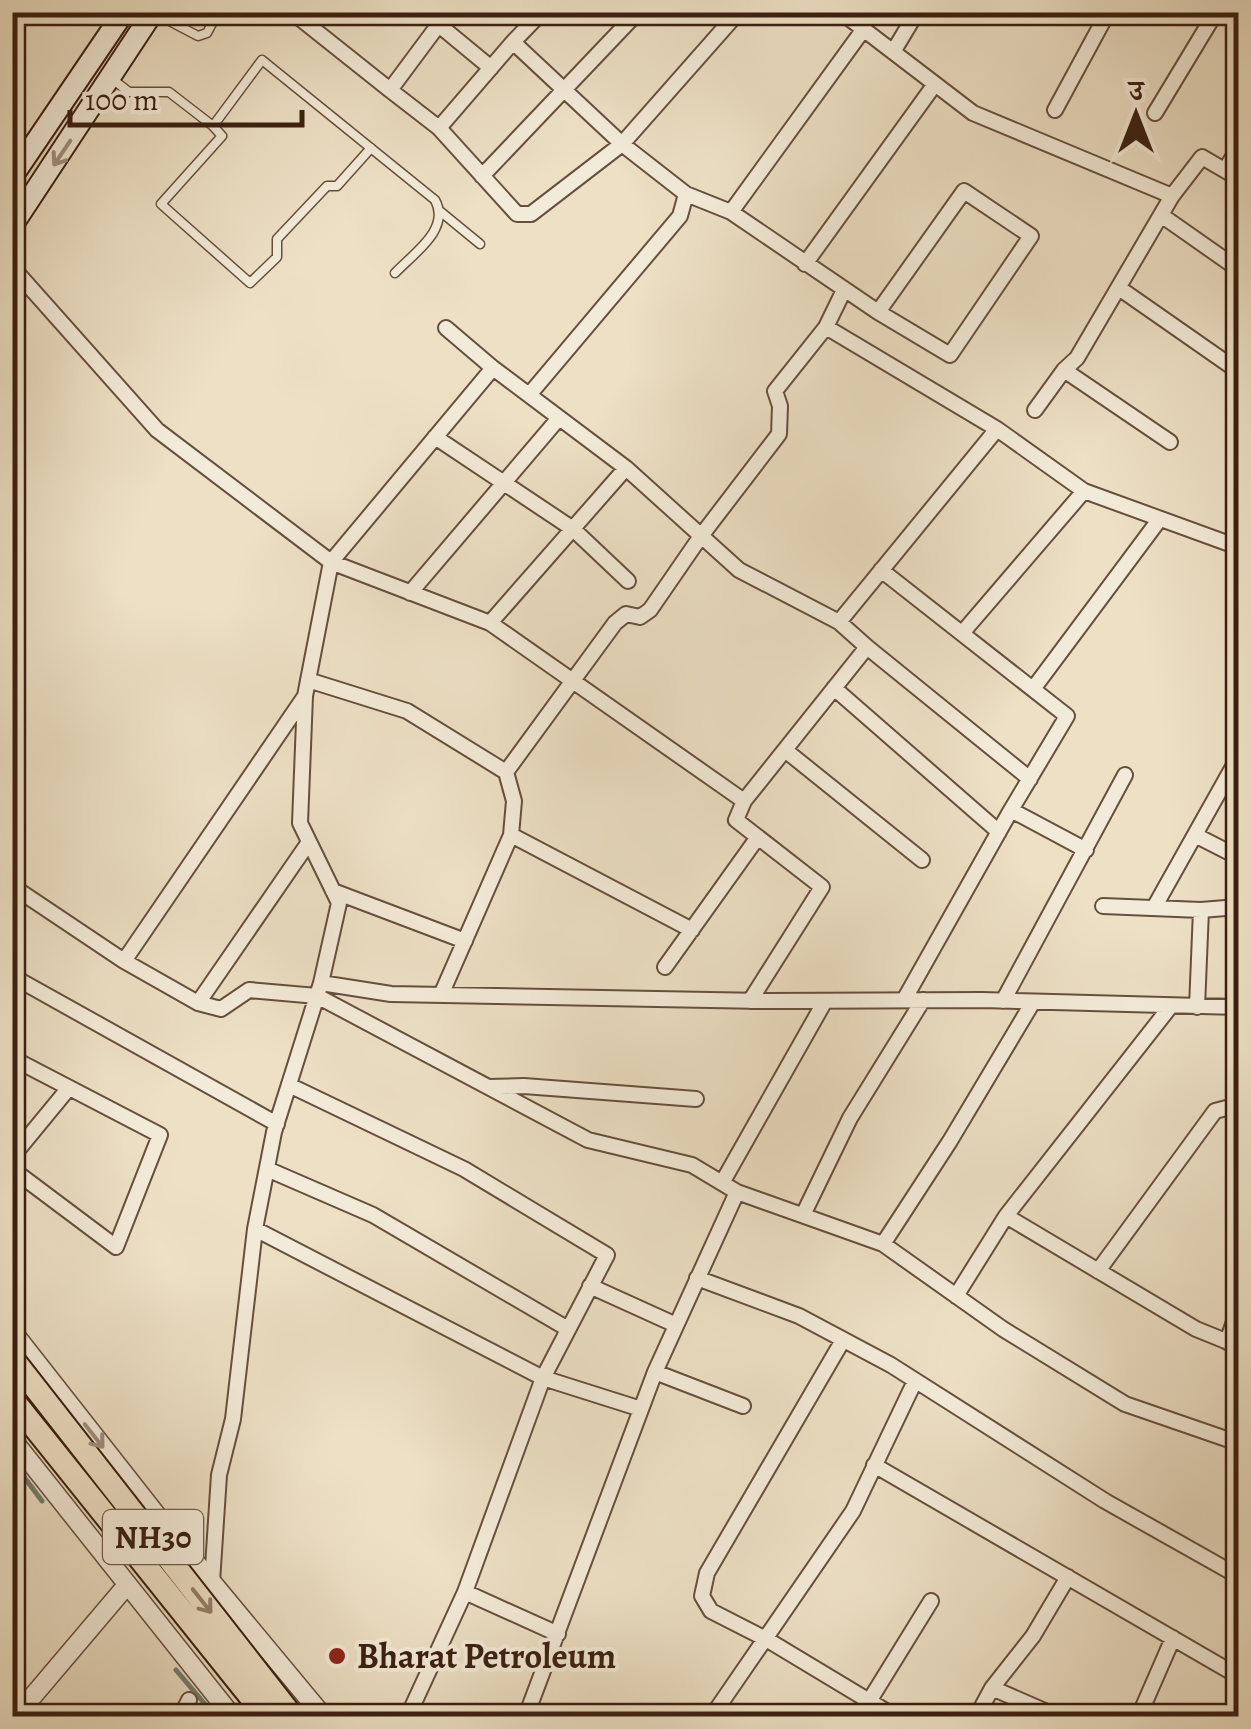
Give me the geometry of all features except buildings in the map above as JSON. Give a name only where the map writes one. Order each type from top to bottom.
[{"type":"highway","name":"NH30","points":[[12,1358],[292,1716]]},
{"type":"highway","name":"NH30","points":[[12,1399],[266,1716]]},
{"type":"main road","points":[[12,177],[124,12]]},
{"type":"main road","points":[[12,226],[154,12]]},
{"type":"street","points":[[292,12],[439,128],[517,214],[532,214],[622,144],[735,16]]},
{"type":"street","points":[[439,128],[542,12]]},
{"type":"street","points":[[482,176],[638,12]]},
{"type":"street","points":[[841,12],[973,113],[1172,196]]},
{"type":"street","points":[[894,52],[917,12]]},
{"type":"street","points":[[1054,110],[1105,17],[1087,12]]},
{"type":"street","points":[[1155,113],[1216,12]]},
{"type":"street","points":[[390,90],[444,19],[491,68]]},
{"type":"street","points":[[730,212],[863,30]]},
{"type":"street","points":[[514,42],[622,144],[686,194],[730,212],[878,312],[950,354],[1031,236],[964,191],[878,312]]},
{"type":"street","points":[[805,264],[936,84]]},
{"type":"street","points":[[1035,410],[1077,358],[1172,196],[1202,156],[1232,174],[1238,148]]},
{"type":"street","points":[[530,396],[680,216],[686,194]]},
{"type":"street","points":[[1161,215],[1238,269]]},
{"type":"street","points":[[12,267],[157,430],[331,562],[490,624],[744,801]]},
{"type":"street","points":[[1118,288],[1238,371]]},
{"type":"street","points":[[506,772],[626,614],[640,617],[650,610],[779,434],[780,406],[775,391],[826,327],[844,290]]},
{"type":"street","points":[[826,327],[997,429],[1084,490],[1238,547]]},
{"type":"street","points":[[446,328],[626,468],[739,570],[839,622],[1030,779]]},
{"type":"street","points":[[212,1582],[219,1475],[234,1419],[256,1229],[267,1170],[277,1124],[319,989],[339,903],[300,823],[307,688],[331,562],[493,368]]},
{"type":"street","points":[[1064,370],[1170,442]]},
{"type":"street","points":[[410,593],[559,418]]},
{"type":"street","points":[[839,622],[997,429]]},
{"type":"street","points":[[435,437],[573,528],[628,581]]},
{"type":"street","points":[[490,624],[626,468]]},
{"type":"street","points":[[964,632],[1084,490]]},
{"type":"street","points":[[1034,689],[1159,520]]},
{"type":"street","points":[[881,570],[1067,716],[904,1000]]},
{"type":"street","points":[[750,1001],[822,887],[736,820],[744,801],[867,647]]},
{"type":"street","points":[[307,688],[408,711],[506,772],[514,801],[510,836],[441,995]]},
{"type":"street","points":[[124,961],[307,688]]},
{"type":"street","points":[[834,688],[999,832]]},
{"type":"street","points":[[784,750],[922,860]]},
{"type":"street","points":[[1155,906],[1238,764]]},
{"type":"street","points":[[1003,1001],[1124,776]]},
{"type":"street","points":[[1012,810],[1086,850]]},
{"type":"street","points":[[1195,834],[1238,857]]},
{"type":"street","points":[[510,836],[692,930]]},
{"type":"street","points":[[665,967],[758,838]]},
{"type":"street","points":[[198,1003],[310,842]]},
{"type":"street","points":[[12,886],[124,961],[198,1003],[221,1009],[249,990],[319,989],[750,1001],[1238,1006]]},
{"type":"street","points":[[333,891],[465,941]]},
{"type":"street","points":[[1104,906],[1200,910],[1238,907]]},
{"type":"street","points":[[1197,1007],[1200,910]]},
{"type":"street","points":[[12,976],[277,1124]]},
{"type":"street","points":[[319,989],[488,1088],[588,1140],[692,1165],[736,1192],[883,1244],[1003,1330],[1125,1404],[1238,1443]]},
{"type":"street","points":[[803,1215],[850,1118],[924,1000]]},
{"type":"street","points":[[722,1183],[825,1001]]},
{"type":"street","points":[[883,1244],[1033,1002]]},
{"type":"street","points":[[956,1296],[1006,1216],[1170,1007]]},
{"type":"street","points":[[12,1058],[160,1135],[116,1247],[12,1169]]},
{"type":"street","points":[[289,1085],[464,1170],[607,1255],[543,1378],[465,1592],[408,1716]]},
{"type":"street","points":[[488,1088],[524,1086],[696,1099]]},
{"type":"street","points":[[12,1158],[68,1089]]},
{"type":"street","points":[[1098,1271],[1215,1111],[1238,1104]]},
{"type":"street","points":[[267,1170],[373,1216],[568,1329]]},
{"type":"street","points":[[526,1716],[654,1372],[736,1192]]},
{"type":"street","points":[[1006,1216],[1196,1330],[1233,1344],[1238,1310]]},
{"type":"street","points":[[256,1229],[543,1378],[641,1409]]},
{"type":"street","points":[[697,1278],[800,1316],[914,1381],[1104,1501],[1238,1576]]},
{"type":"street","points":[[590,1286],[676,1325]]},
{"type":"street","points":[[12,1332],[323,1716]]},
{"type":"street","points":[[843,1340],[708,1573],[702,1596],[711,1611],[894,1716]]},
{"type":"street","points":[[654,1372],[743,1406]]},
{"type":"street","points":[[712,1716],[853,1511],[914,1381]]},
{"type":"street","points":[[12,1417],[54,1385]]},
{"type":"street","points":[[12,1439],[196,1692],[232,1716]]},
{"type":"street","points":[[874,1466],[1238,1676]]},
{"type":"street","points":[[977,1716],[992,1688],[1033,1636],[1068,1577]]},
{"type":"street","points":[[16,1716],[124,1589]]},
{"type":"street","points":[[465,1592],[558,1634]]},
{"type":"street","points":[[860,1716],[931,1601]]},
{"type":"street","points":[[1140,1716],[1172,1638]]},
{"type":"street","points":[[992,1688],[1056,1716]]},
{"type":"street","points":[[182,1716],[196,1692]]},
{"type":"lane","points":[[154,12],[198,36],[207,33],[218,12]]},
{"type":"lane","points":[[213,126],[262,60],[435,200],[441,212],[480,244]]},
{"type":"lane","points":[[110,78],[129,92],[168,92],[222,136],[161,204],[250,283],[277,257],[277,240],[327,186],[337,186],[371,148]]},
{"type":"lane","points":[[396,273],[439,226],[441,212]]},
{"type":"waterway","points":[[12,1461],[42,1501]]},
{"type":"waterway","points":[[176,1670],[215,1716]]},
{"type":"place","name":"Bharat Petroleum","points":[[337,1656]]}]
